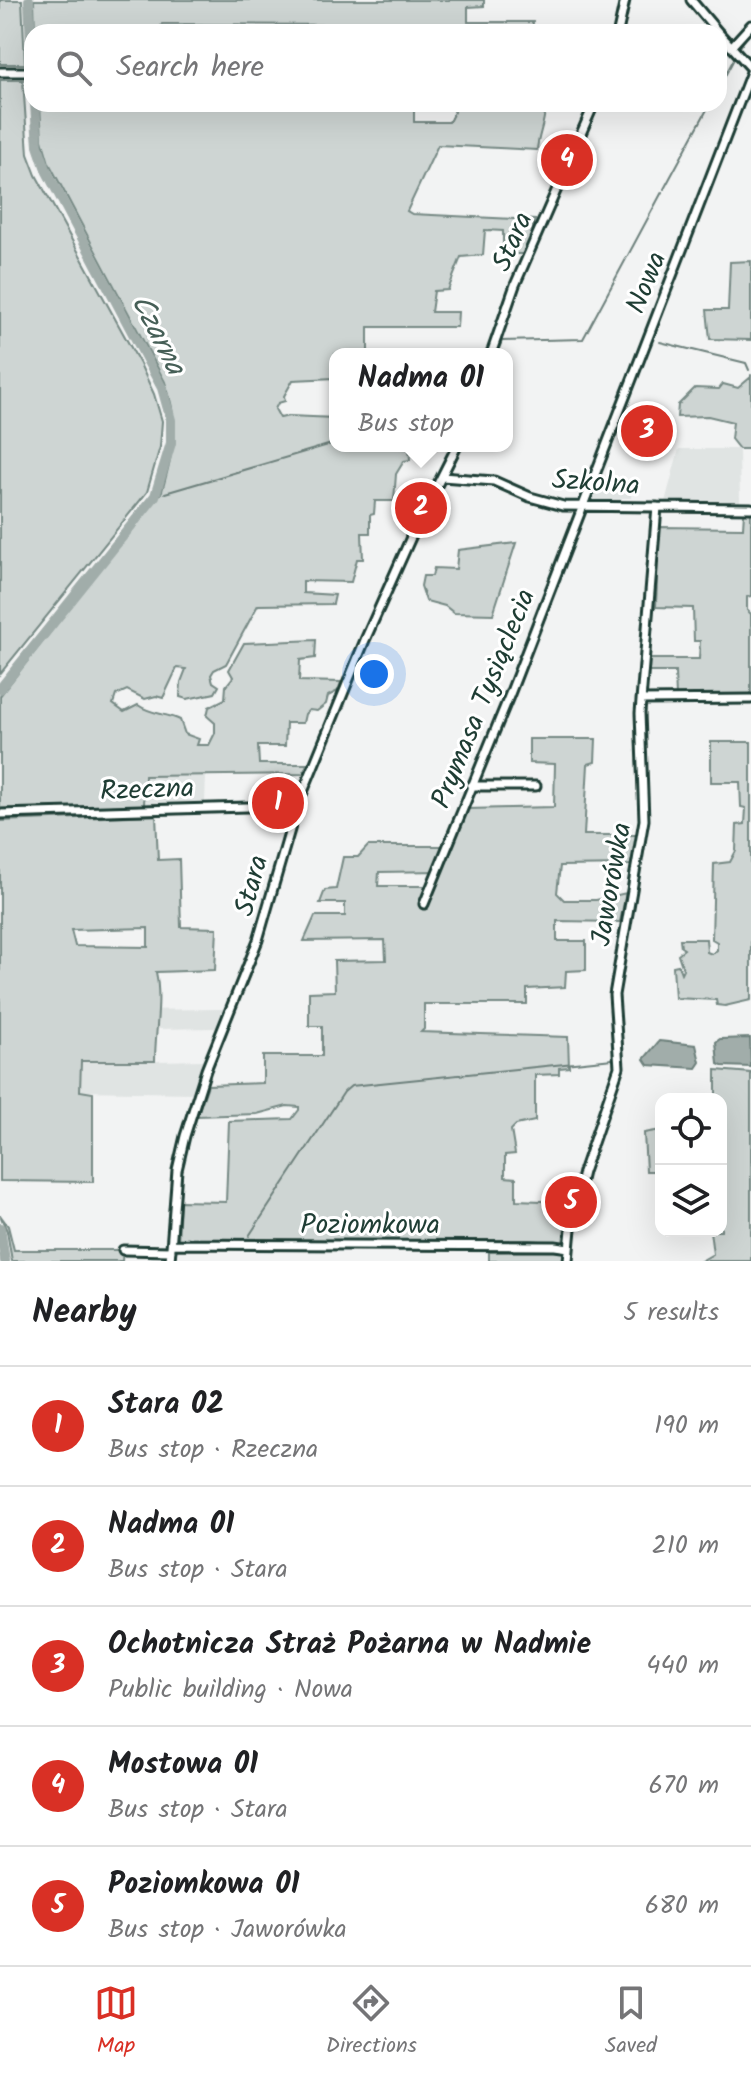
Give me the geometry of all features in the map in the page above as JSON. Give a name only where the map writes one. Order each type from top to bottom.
[{"type":"street","points":[[620,24],[625,0]]},
{"type":"street","points":[[691,0],[712,24]]},
{"type":"street","points":[[735,51],[751,25]]},
{"type":"street","points":[[727,42],[751,70]]},
{"type":"street","name":"Nowa","points":[[581,508],[751,70]]},
{"type":"street","points":[[0,72],[24,72]]},
{"type":"street","name":"Stara","points":[[493,348],[515,285],[591,112]]},
{"type":"street","name":"Stara","points":[[170,1261],[177,1170],[185,1136],[206,1070],[258,940],[296,809],[365,640],[454,452]]},
{"type":"street","name":"Szkolna","points":[[442,477],[494,481],[542,501],[581,508],[751,508]]},
{"type":"street","name":"Jaworówka","points":[[568,1261],[572,1218],[583,1172],[619,1067],[614,992],[644,820],[641,700],[657,507]]},
{"type":"street","name":"Prymasa Tysiąclecia","points":[[424,904],[510,694],[581,508]]},
{"type":"street","points":[[641,700],[751,699]]},
{"type":"street","points":[[471,786],[536,786]]},
{"type":"street","name":"Rzeczna","points":[[0,814],[285,806],[296,809]]},
{"type":"street","name":"Poziomkowa","points":[[123,1250],[569,1248]]},
{"type":"shaded area","points":[[0,0],[22,0],[24,64],[0,64]]},
{"type":"shaded area","points":[[34,0],[484,0],[484,6],[468,7],[468,22],[533,22],[533,24],[35,24]]},
{"type":"shaded area","points":[[0,80],[23,80],[28,154],[36,175],[140,364],[162,421],[160,447],[147,492],[0,674]]},
{"type":"shaded area","points":[[40,112],[414,112],[414,122],[449,122],[454,112],[545,112],[537,150],[438,145],[407,211],[412,214],[535,220],[527,254],[503,254],[503,231],[485,230],[483,255],[461,257],[448,290],[434,291],[431,312],[458,312],[457,327],[368,327],[368,348],[329,348],[329,378],[293,380],[284,396],[285,401],[278,403],[275,409],[280,418],[329,418],[329,452],[409,452],[410,460],[404,461],[396,474],[394,501],[375,501],[374,514],[370,515],[370,533],[362,533],[363,559],[357,559],[351,582],[303,581],[303,593],[335,595],[333,604],[258,605],[226,664],[211,675],[213,682],[219,686],[215,693],[187,699],[180,697],[186,669],[177,668],[163,698],[145,699],[127,690],[116,695],[113,704],[124,712],[138,705],[175,718],[180,720],[185,734],[199,739],[197,745],[209,745],[215,733],[215,723],[207,716],[209,707],[225,699],[226,686],[233,677],[229,670],[244,643],[316,640],[315,658],[300,660],[299,681],[341,682],[338,691],[328,696],[326,704],[317,711],[309,710],[303,723],[286,723],[285,746],[258,746],[259,764],[307,764],[303,774],[145,776],[144,805],[0,809],[0,696],[162,491],[174,436],[173,411],[165,382],[49,163],[42,139]]},
{"type":"shaded area","points":[[751,261],[751,340],[710,339],[707,310],[728,310],[730,262]]},
{"type":"shaded area","points":[[751,377],[751,449],[739,449],[731,439],[733,422],[708,416],[677,417],[678,405],[695,388],[719,389],[723,384],[738,388]]},
{"type":"shaded area","points":[[679,449],[739,449],[740,502],[665,502]]},
{"type":"shaded area","points":[[594,484],[631,484],[631,498],[622,498],[621,502],[592,501],[589,498]]},
{"type":"shaded area","points":[[744,512],[751,513],[751,596],[747,597],[747,610],[751,614],[751,696],[676,697],[675,672],[647,672],[649,659],[699,659],[700,641],[694,641],[693,608],[656,607],[659,527],[743,528]]},
{"type":"shaded area","points":[[516,543],[493,614],[454,613],[445,606],[426,601],[421,586],[423,576],[432,576],[434,568],[456,569],[458,550]]},
{"type":"shaded area","points":[[529,739],[596,739],[595,762],[588,764],[584,835],[637,835],[631,865],[560,866],[557,893],[564,900],[596,900],[626,893],[620,922],[557,921],[557,941],[586,941],[586,970],[566,971],[565,987],[527,989],[527,1004],[424,1004],[424,1029],[421,1032],[568,1037],[569,1067],[559,1068],[559,1074],[535,1075],[535,1121],[516,1125],[511,1130],[515,1154],[505,1155],[505,1177],[516,1178],[516,1200],[568,1202],[563,1243],[529,1240],[178,1242],[180,1201],[226,1202],[229,1121],[292,1119],[299,1110],[299,1107],[287,1106],[257,1114],[197,1116],[208,1085],[263,1083],[263,1056],[322,1056],[322,1026],[309,1026],[309,992],[335,991],[334,961],[386,960],[385,940],[304,941],[315,916],[345,916],[345,903],[320,903],[325,890],[336,889],[343,857],[358,857],[368,846],[451,846],[467,809],[554,807],[555,764],[529,763]],"holes":[[[440,871],[432,892],[424,892],[425,886],[378,886],[379,872]]]},
{"type":"shaded area","points":[[711,742],[751,742],[751,1000],[725,1006],[717,1005],[716,1000],[675,998],[673,966],[678,965],[681,973],[683,969],[678,954],[684,949],[680,939],[706,939],[707,952],[712,954],[717,950],[717,942],[712,939],[714,864],[730,862],[736,851],[737,825],[745,824],[746,808],[741,807],[740,782],[711,782]]},
{"type":"shaded area","points":[[206,774],[205,804],[144,805],[144,776]]},
{"type":"shaded area","points":[[156,815],[158,860],[179,859],[181,927],[217,928],[215,970],[156,972],[155,1061],[81,1061],[80,1091],[93,1093],[93,1182],[0,1181],[0,821]],"holes":[[[148,928],[148,947],[75,946],[71,930]]]},
{"type":"shaded area","points":[[224,1009],[217,1028],[155,1029],[155,1061],[206,1060],[194,1093],[80,1091],[27,1011]]},
{"type":"shaded area","points":[[750,1038],[751,1067],[718,1064],[716,1042],[720,1039]]},
{"type":"shaded area","points":[[659,1041],[696,1045],[700,1062],[696,1068],[648,1065],[644,1059]]},
{"type":"shaded area","points":[[716,1070],[751,1073],[751,1261],[701,1261],[713,1254],[711,1237],[727,1237],[727,1093],[716,1093]]},
{"type":"shaded area","points":[[655,1131],[655,1171],[646,1171],[644,1133]]},
{"type":"shaded area","points":[[0,1215],[8,1226],[14,1250],[123,1250],[122,1261],[12,1261],[7,1231]]},
{"type":"shaded area","points":[[563,1251],[563,1261],[489,1261],[489,1252]]},
{"type":"waterway","name":"Czarna","points":[[29,0],[30,24]]},
{"type":"waterway","points":[[739,49],[748,34]]},
{"type":"waterway","points":[[727,72],[736,55]]},
{"type":"waterway","name":"Czarna","points":[[0,689],[155,496],[171,443],[171,420],[162,388],[47,172],[38,146],[36,112]]},
{"type":"waterway","points":[[664,189],[706,112]]},
{"type":"waterway","points":[[499,348],[502,341],[583,339],[662,192]]},
{"type":"waterway","points":[[660,342],[746,363],[749,370]]},
{"type":"waterway","points":[[165,493],[329,445]]},
{"type":"waterway","name":"Czarna","points":[[155,496],[161,494]]},
{"type":"waterway","points":[[249,1236],[344,1092],[351,1086],[613,1059]]},
{"type":"waterway","name":"Czarna","points":[[0,1228],[5,1261]]},
{"type":"place","name":"Mostowa 01","points":[[567,160]]},
{"type":"place","name":"Ochotnicza Straż Pożarna w Nadmie","points":[[647,431]]},
{"type":"place","name":"Nadma 01","points":[[421,508]]},
{"type":"place","name":"Stara 02","points":[[278,803]]},
{"type":"place","name":"Poziomkowa 01","points":[[571,1202]]}]
